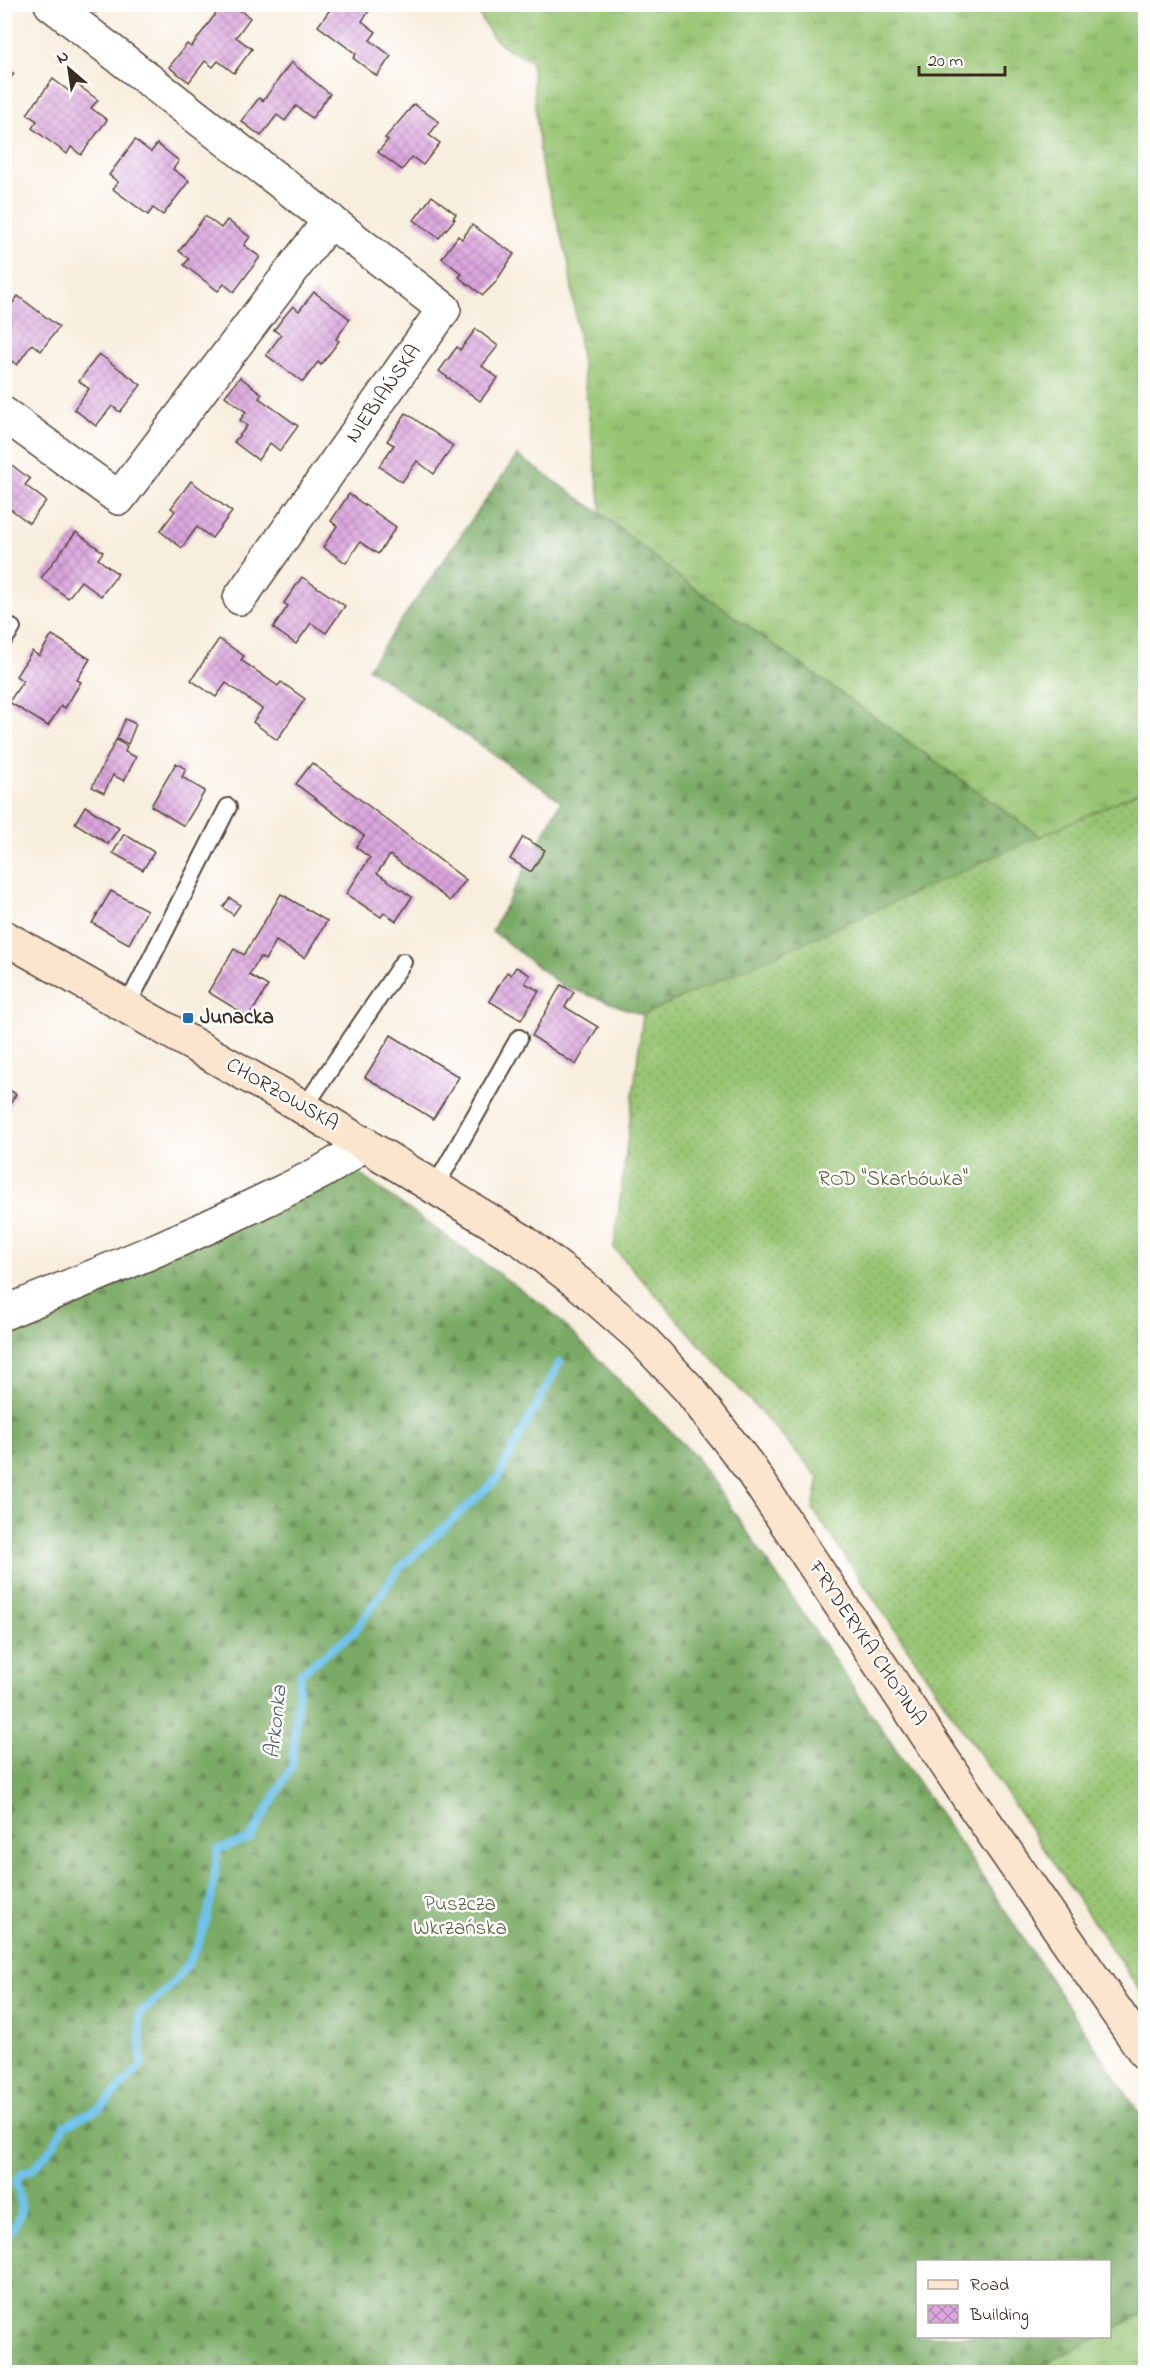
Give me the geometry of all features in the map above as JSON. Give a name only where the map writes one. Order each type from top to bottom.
[{"type":"street","name":"NIEBIAŃSKA","points":[[51,4],[444,309],[240,598]]},
{"type":"street","points":[[4,414],[119,498],[330,220]]},
{"type":"street","name":"CHORZOWSKA","points":[[4,937],[364,1143],[553,1263]]},
{"type":"street","points":[[4,1313],[187,1237],[324,1172],[344,1160],[364,1143]]},
{"type":"street","name":"FRYDERYKA CHOPINA","points":[[553,1263],[615,1314],[664,1361],[730,1441],[972,1803],[1146,2054]]},
{"type":"lane","points":[[126,1006],[228,807]]},
{"type":"lane","points":[[314,1093],[403,962]]},
{"type":"lane","points":[[435,1187],[519,1038]]},
{"type":"green space","points":[[474,5],[1145,5],[1145,789],[1041,837],[679,577],[602,514],[568,260],[541,163],[531,61],[502,45],[490,33]]},
{"type":"green space","points":[[517,455],[602,514],[679,577],[1041,837],[643,1015],[561,985],[492,931],[561,801],[368,668]]},
{"type":"green space","name":"ROD \"Skarbówka\"","points":[[1145,789],[1145,1998],[813,1509],[819,1478],[614,1248],[643,1015]]},
{"type":"green space","name":"Puszcza Wkrzańska","points":[[358,1173],[548,1309],[696,1457],[961,1845],[1145,2122],[1145,2312],[1111,2330],[1111,2260],[916,2260],[916,2338],[1096,2338],[1029,2372],[5,2372],[4,1325]]},
{"type":"green space","points":[[1145,2312],[1145,2372],[1029,2372],[1096,2338],[1111,2338],[1111,2330]]},
{"type":"building","points":[[85,4],[101,4],[96,12]]},
{"type":"building","points":[[223,4],[232,4],[250,18],[236,37],[252,49],[234,73],[218,61],[213,67],[205,61],[189,82],[169,67],[187,44],[191,47]]},
{"type":"building","points":[[334,4],[374,4],[362,21],[376,32],[370,40],[391,56],[377,76],[353,58],[356,54],[318,26]]},
{"type":"building","points":[[291,62],[330,94],[312,118],[296,106],[285,121],[277,115],[261,136],[241,121],[259,98],[263,101]]},
{"type":"building","points":[[4,67],[14,74],[4,86]]},
{"type":"building","points":[[53,79],[69,91],[75,83],[98,100],[91,108],[107,120],[81,155],[71,147],[67,154],[32,128],[37,121],[27,114]]},
{"type":"building","points":[[414,104],[439,122],[429,135],[440,143],[423,165],[412,157],[402,170],[378,152],[388,140],[385,138]]},
{"type":"building","points":[[135,140],[151,152],[157,144],[168,152],[179,161],[173,169],[189,181],[163,215],[153,208],[148,215],[113,189],[118,182],[109,175]]},
{"type":"building","points":[[432,196],[456,214],[453,218],[455,219],[439,238],[414,220]]},
{"type":"building","points":[[205,216],[221,228],[227,220],[250,237],[244,245],[260,257],[234,292],[224,284],[218,291],[184,265],[189,259],[179,251]]},
{"type":"building","points":[[472,225],[514,254],[495,283],[483,295],[459,277],[462,274],[442,258],[458,236],[462,239]]},
{"type":"building","points":[[314,292],[350,319],[336,339],[339,341],[321,365],[318,362],[303,382],[266,355],[281,335],[274,330],[283,318],[293,306],[299,311]]},
{"type":"building","points":[[18,296],[59,327],[41,351],[32,344],[17,365],[5,356],[5,335],[10,328],[5,324],[5,313]]},
{"type":"building","points":[[476,329],[498,346],[482,366],[498,378],[480,401],[439,371],[457,347],[460,350]]},
{"type":"building","points":[[99,354],[141,385],[120,412],[112,406],[96,426],[74,409],[89,389],[79,381]]},
{"type":"building","points":[[240,377],[262,394],[259,398],[298,426],[280,451],[270,443],[258,460],[234,442],[247,426],[240,420],[246,412],[225,396]]},
{"type":"building","points":[[406,413],[453,446],[434,474],[417,461],[402,482],[379,466],[394,445],[387,441]]},
{"type":"building","points":[[4,459],[30,479],[25,485],[46,501],[29,523],[8,507],[4,512]]},
{"type":"building","points":[[191,481],[232,512],[212,538],[197,527],[182,548],[160,531],[175,511],[171,508]]},
{"type":"building","points":[[349,494],[396,527],[378,554],[360,542],[346,563],[323,547],[337,526],[331,521]]},
{"type":"building","points":[[76,532],[103,552],[98,559],[118,574],[101,596],[81,581],[68,598],[41,578]]},
{"type":"building","points":[[302,577],[345,606],[326,633],[311,623],[296,644],[273,628],[288,606],[284,603]]},
{"type":"building","points":[[52,635],[90,659],[77,680],[81,682],[65,708],[61,706],[48,726],[9,702],[23,681],[16,676],[32,651],[39,656]]},
{"type":"building","points":[[219,639],[244,656],[241,660],[278,686],[281,682],[305,699],[277,740],[253,722],[262,709],[226,683],[216,697],[191,680]]},
{"type":"building","points":[[125,719],[136,724],[128,744],[117,739]]},
{"type":"building","points":[[116,740],[127,746],[125,752],[136,757],[124,781],[113,775],[104,793],[92,787]]},
{"type":"building","points":[[176,763],[186,769],[182,777],[205,791],[184,826],[151,806]]},
{"type":"building","points":[[312,763],[466,880],[450,901],[390,855],[377,873],[412,897],[396,921],[384,913],[381,917],[346,894],[370,858],[356,847],[364,836],[296,784]]},
{"type":"building","points":[[85,806],[119,828],[108,844],[75,823]]},
{"type":"building","points":[[124,834],[154,852],[143,870],[113,853]]},
{"type":"building","points":[[523,837],[545,850],[531,872],[510,859]]},
{"type":"building","points":[[111,891],[147,910],[129,944],[92,923]]},
{"type":"building","points":[[281,894],[327,921],[305,958],[276,941],[265,960],[260,957],[249,975],[268,986],[249,1017],[208,992],[234,949],[244,955]]},
{"type":"building","points":[[230,898],[240,905],[233,915],[223,907]]},
{"type":"building","points":[[516,967],[530,975],[525,983],[539,991],[521,1020],[489,1001],[507,972],[511,975]]},
{"type":"building","points":[[561,985],[574,992],[565,1007],[598,1027],[576,1065],[532,1036]]},
{"type":"building","points":[[391,1035],[459,1077],[433,1119],[365,1077]]},
{"type":"building","points":[[4,1087],[16,1094],[4,1114]]},
{"type":"waterway","name":"Arkonka","points":[[4,2239],[19,2218],[21,2206],[16,2182],[23,2172],[32,2170],[54,2145],[64,2126],[103,2106],[142,2064],[139,2014],[160,1996],[190,1960],[206,1921],[218,1849],[250,1839],[292,1767],[300,1674],[354,1632],[398,1570],[497,1479],[560,1362]]},
{"type":"place","name":"Junacka","points":[[188,1018]]}]
